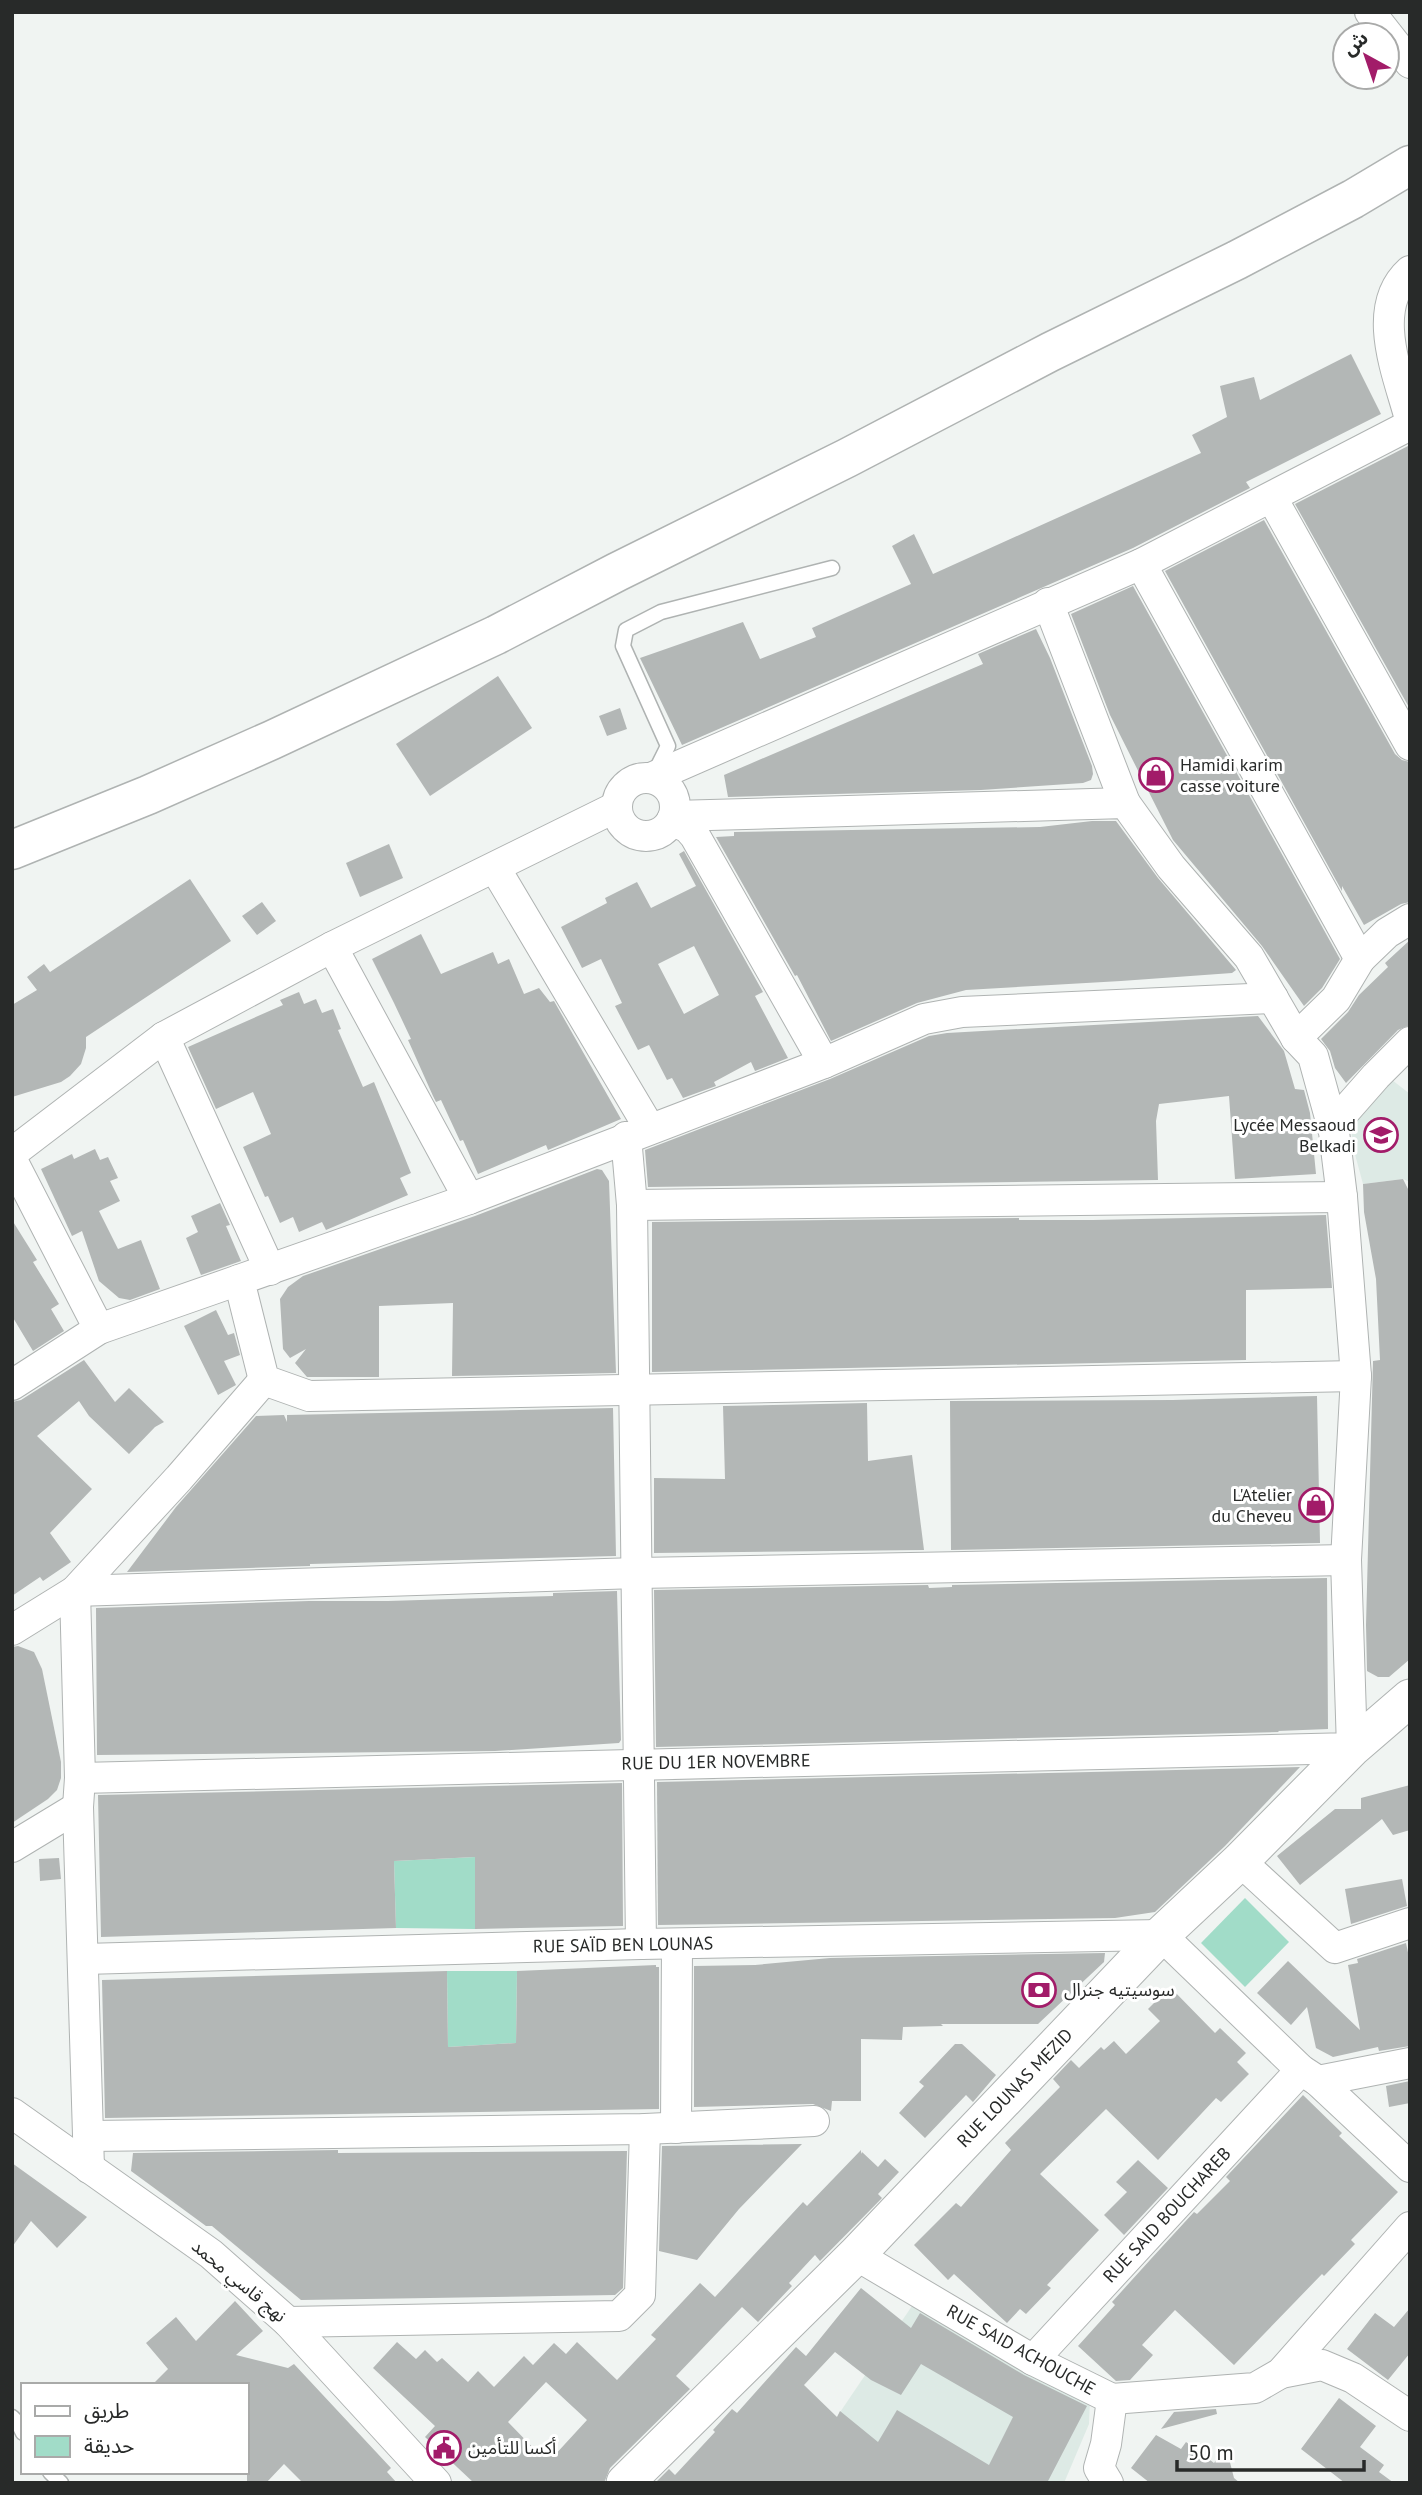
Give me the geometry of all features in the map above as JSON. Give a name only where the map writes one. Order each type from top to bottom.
[{"type":"main road","points":[[12,850],[148,795],[496,635],[1050,352],[1226,266],[1353,199],[1410,165]]},
{"type":"street","points":[[1370,12],[1410,63]]},
{"type":"street","points":[[1410,271],[1394,291],[1389,330],[1410,419]]},
{"type":"street","points":[[651,778],[659,781],[671,792],[676,808],[665,830],[644,837],[633,834],[618,818],[618,797],[631,781],[651,778],[1141,564],[1410,425]]},
{"type":"street","points":[[1272,498],[1410,745]]},
{"type":"street","points":[[1141,564],[1360,959]]},
{"type":"street","points":[[1048,603],[1125,803],[1171,867],[1249,957],[1296,1038],[1312,1056],[1332,1126],[1342,1197],[1356,1376],[1346,1560],[1352,1748]]},
{"type":"street","points":[[673,818],[1125,803]]},
{"type":"street","points":[[12,1153],[163,1037],[332,947],[616,807]]},
{"type":"street","points":[[673,818],[695,836],[824,1063]]},
{"type":"street","points":[[495,868],[638,1133],[632,1205],[641,1944]]},
{"type":"street","points":[[1296,1038],[1336,999],[1360,959],[1387,933],[1410,919]]},
{"type":"street","points":[[332,947],[468,1199]]},
{"type":"street","points":[[12,1385],[99,1329],[468,1199],[824,1063],[924,1019],[962,1012],[1273,998]]},
{"type":"street","points":[[163,1037],[270,1269]]},
{"type":"street","points":[[1332,1126],[1410,1042]]},
{"type":"street","points":[[12,1160],[99,1329]]},
{"type":"street","points":[[632,1205],[1342,1197]]},
{"type":"street","points":[[239,1280],[264,1380]]},
{"type":"street","points":[[264,1380],[309,1396],[1356,1376]]},
{"type":"street","points":[[12,1630],[75,1591],[264,1380]]},
{"type":"street","points":[[75,1591],[637,1573],[1346,1560]]},
{"type":"street","points":[[75,1591],[89,2168]]},
{"type":"street","name":"RUE LOUNAS MEZID","points":[[625,2483],[856,2255],[1161,1935],[1240,1861],[1352,1748],[1410,1698]]},
{"type":"street","name":"RUE DU 1ER NOVEMBRE","points":[[79,1792],[639,1763],[1352,1748]]},
{"type":"street","points":[[12,1847],[79,1792]]},
{"type":"street","points":[[1240,1861],[1335,1948],[1410,1923]]},
{"type":"street","points":[[1161,1935],[1410,2167]]},
{"type":"street","name":"RUE SAÏD BEN LOUNAS","points":[[84,1959],[641,1944],[1161,1935]]},
{"type":"street","points":[[676,2128],[677,1945]]},
{"type":"street","points":[[1309,2075],[1410,2063]]},
{"type":"street","name":"RUE SAID BOUCHAREB","points":[[1034,2360],[1309,2075]]},
{"type":"street","name":"نهج قاسي محمد","points":[[12,2113],[211,2254],[288,2322],[436,2483]]},
{"type":"street","points":[[89,2136],[645,2129],[814,2121]]},
{"type":"street","points":[[288,2322],[619,2316],[640,2295],[645,2129]]},
{"type":"street","points":[[1112,2399],[1255,2388],[1280,2373],[1410,2227]]},
{"type":"street","name":"RUE SAID ACHOUCHE","points":[[856,2255],[1034,2360],[1112,2399],[1099,2468],[1108,2483]]},
{"type":"street","points":[[1280,2373],[1322,2365],[1353,2378],[1410,2416]]},
{"type":"lane","points":[[651,778],[668,747],[623,646],[626,630],[661,612],[832,568]]},
{"type":"shaded area","name":"Lycée Messaoud Belkadi","points":[[1392,1080],[1410,1094],[1410,1182],[1403,1179],[1363,1184],[1353,1147],[1351,1124]]},
{"type":"shaded area","points":[[914,2303],[1090,2399],[1089,2424],[1064,2483],[792,2483]]},
{"type":"green space","points":[[475,1857],[475,1929],[396,1928],[394,1861]]},
{"type":"green space","points":[[1245,1898],[1289,1942],[1245,1987],[1201,1943]]},
{"type":"green space","points":[[447,1971],[517,1971],[516,2043],[448,2047]]},
{"type":"building","points":[[1351,354],[1381,414],[1246,482],[1250,488],[1133,548],[682,745],[640,658],[743,622],[760,659],[816,637],[812,628],[911,584],[892,546],[914,534],[933,574],[1201,453],[1192,435],[1227,417],[1220,386],[1254,377],[1260,400]]},
{"type":"building","points":[[1410,445],[1410,709],[1295,504]]},
{"type":"building","points":[[1264,520],[1395,754],[1410,762],[1410,902],[1401,904],[1364,925],[1342,886],[1342,891],[1165,571]]},
{"type":"building","points":[[1133,586],[1340,959],[1322,988],[1304,1006],[1262,946],[1173,840],[1110,715],[1071,614]]},
{"type":"building","points":[[1036,629],[1092,766],[1091,780],[1083,783],[981,790],[728,797],[724,775],[983,664],[978,654]]},
{"type":"building","points":[[498,676],[532,728],[430,796],[396,744]]},
{"type":"building","points":[[620,708],[627,729],[607,736],[599,716]]},
{"type":"building","points":[[1116,821],[1158,878],[1236,970],[1232,973],[966,990],[917,1003],[831,1041],[797,975],[795,976],[716,837],[734,836],[734,832],[1040,827]]},
{"type":"building","points":[[389,844],[403,878],[360,897],[346,863]]},
{"type":"building","points":[[684,851],[763,992],[755,996],[788,1058],[755,1071],[751,1062],[714,1082],[716,1086],[683,1098],[672,1078],[667,1080],[649,1045],[638,1050],[615,1006],[622,1003],[601,959],[582,968],[561,927],[607,903],[605,898],[637,882],[651,908],[696,886],[679,854]],"holes":[[[694,946],[719,995],[684,1014],[658,964]]]},
{"type":"building","points":[[190,879],[231,941],[86,1037],[81,1064],[70,1076],[61,1082],[12,1097],[12,1005],[37,990],[27,977],[44,964],[50,972]]},
{"type":"building","points":[[262,902],[276,921],[257,935],[242,916]]},
{"type":"building","points":[[421,934],[441,974],[493,952],[498,964],[509,959],[524,994],[539,988],[550,1002],[554,1001],[621,1119],[548,1150],[546,1145],[478,1174],[441,1100],[436,1102],[433,1096],[408,1040],[411,1039],[372,959]]},
{"type":"building","points":[[1410,940],[1410,1025],[1398,1030],[1346,1083],[1335,1068],[1330,1051],[1321,1039],[1348,1012],[1359,995],[1388,967],[1385,963]]},
{"type":"building","points":[[299,992],[304,1004],[316,999],[322,1013],[333,1009],[341,1029],[338,1030],[363,1087],[374,1082],[411,1173],[400,1178],[408,1195],[326,1230],[322,1222],[299,1232],[293,1217],[280,1223],[268,1196],[265,1197],[243,1147],[271,1134],[253,1092],[216,1109],[188,1047],[283,1005],[280,1000]]},
{"type":"building","points":[[1258,1016],[1284,1051],[1295,1089],[1304,1090],[1310,1113],[1316,1174],[1235,1179],[1229,1096],[1159,1104],[1156,1121],[1158,1180],[648,1187],[645,1150],[830,1079],[929,1036]]},
{"type":"building","points":[[95,1149],[100,1160],[108,1157],[118,1178],[110,1181],[120,1201],[99,1211],[118,1249],[141,1240],[160,1289],[130,1300],[119,1298],[99,1281],[82,1231],[72,1236],[41,1169],[72,1154],[74,1159]]},
{"type":"building","points":[[597,1169],[602,1170],[609,1181],[616,1373],[452,1376],[453,1303],[379,1306],[379,1377],[307,1377],[295,1363],[306,1349],[290,1358],[283,1349],[280,1299],[288,1287],[303,1276],[475,1216]]},
{"type":"building","points":[[1403,1179],[1410,1193],[1410,1659],[1389,1677],[1378,1677],[1367,1671],[1366,1625],[1373,1361],[1380,1360],[1376,1279],[1364,1212],[1363,1184]]},
{"type":"building","points":[[220,1203],[230,1225],[226,1226],[241,1261],[201,1275],[186,1238],[198,1232],[191,1216]]},
{"type":"building","points":[[1326,1215],[1332,1288],[1246,1290],[1246,1360],[652,1372],[652,1222],[1019,1218],[1093,1220]]},
{"type":"building","points":[[12,1220],[37,1260],[33,1262],[59,1304],[51,1309],[64,1331],[33,1351],[12,1316]]},
{"type":"building","points":[[216,1310],[228,1335],[234,1333],[240,1355],[224,1361],[236,1385],[218,1395],[184,1326]]},
{"type":"building","points":[[84,1360],[115,1402],[129,1388],[164,1422],[155,1427],[129,1454],[89,1416],[79,1401],[37,1436],[92,1489],[50,1533],[71,1562],[43,1581],[40,1577],[12,1596],[12,1402],[21,1400]]},
{"type":"building","points":[[1317,1396],[1320,1543],[951,1550],[950,1401]]},
{"type":"building","points":[[867,1403],[868,1461],[912,1455],[924,1550],[654,1553],[654,1478],[725,1479],[723,1406]]},
{"type":"building","points":[[613,1408],[616,1556],[127,1572],[176,1507],[256,1416],[284,1415],[287,1422],[287,1415]]},
{"type":"building","points":[[1327,1578],[1328,1729],[656,1747],[654,1590],[928,1585],[929,1588],[952,1585]]},
{"type":"building","points":[[617,1591],[619,1743],[495,1751],[97,1755],[96,1608],[553,1596],[553,1593]]},
{"type":"building","points":[[18,1646],[34,1652],[42,1669],[61,1762],[61,1778],[57,1790],[48,1799],[12,1823],[12,1647]]},
{"type":"building","points":[[1300,1767],[1225,1846],[1155,1912],[1115,1918],[658,1925],[657,1782]]},
{"type":"building","points":[[622,1783],[623,1926],[475,1929],[475,1857],[394,1861],[396,1928],[101,1937],[98,1795]]},
{"type":"building","points":[[1410,1785],[1410,1830],[1393,1835],[1382,1819],[1300,1885],[1277,1856],[1335,1809],[1361,1809],[1361,1798]]},
{"type":"building","points":[[59,1858],[61,1879],[40,1881],[39,1859]]},
{"type":"building","points":[[1402,1879],[1407,1906],[1351,1924],[1345,1889]]},
{"type":"building","points":[[1406,1943],[1410,1962],[1410,2046],[1379,2051],[1378,2047],[1333,2057],[1316,2048],[1307,2007],[1291,2025],[1257,1993],[1288,1961],[1360,2030],[1348,1965],[1358,1963],[1357,1959]]},
{"type":"building","points":[[1105,1953],[1104,1962],[1038,2024],[941,2024],[943,2026],[903,2027],[902,2040],[861,2039],[861,2101],[832,2101],[831,2111],[813,2104],[694,2107],[694,1966],[755,1965],[830,1958]]},
{"type":"building","points":[[659,1967],[659,2109],[105,2118],[102,1980],[447,1971],[448,2047],[516,2043],[517,1971]]},
{"type":"building","points":[[1170,1987],[1215,2033],[1220,2028],[1246,2053],[1237,2062],[1249,2074],[1221,2102],[1216,2098],[1158,2160],[1106,2109],[1040,2174],[1099,2230],[1047,2285],[1051,2288],[1026,2314],[1020,2309],[1007,2323],[954,2274],[948,2280],[914,2245],[956,2203],[961,2207],[1011,2150],[1005,2143],[1060,2087],[1053,2079],[1071,2060],[1079,2068],[1101,2047],[1104,2050],[1114,2041],[1126,2054],[1160,2021],[1148,2009]]},
{"type":"building","points":[[955,2044],[962,2044],[996,2075],[973,2102],[966,2095],[925,2138],[899,2113],[924,2086],[919,2082]]},
{"type":"building","points":[[1410,2081],[1410,2103],[1389,2107],[1386,2086]]},
{"type":"building","points":[[1303,2095],[1342,2133],[1339,2136],[1398,2192],[1351,2240],[1355,2244],[1324,2276],[1322,2274],[1234,2365],[1175,2310],[1142,2345],[1153,2355],[1130,2380],[1116,2381],[1078,2346],[1115,2305],[1112,2302],[1194,2212],[1197,2214],[1230,2181],[1226,2177]]},
{"type":"building","points":[[802,2144],[739,2209],[697,2260],[659,2251],[662,2146]]},
{"type":"building","points":[[338,2150],[338,2153],[627,2151],[623,2288],[615,2295],[301,2300],[212,2226],[206,2226],[131,2171],[133,2153]]},
{"type":"building","points":[[861,2150],[861,2154],[862,2152],[878,2167],[885,2159],[899,2172],[878,2194],[882,2198],[820,2261],[815,2255],[789,2283],[792,2286],[758,2322],[742,2307],[676,2376],[690,2389],[610,2468],[604,2483],[474,2483],[425,2437],[435,2426],[373,2368],[397,2342],[416,2359],[425,2350],[437,2362],[442,2358],[468,2382],[478,2371],[494,2387],[524,2356],[533,2365],[554,2343],[566,2354],[577,2342],[617,2380],[656,2339],[651,2335],[700,2283],[715,2297],[803,2202],[807,2206]],"holes":[[[546,2382],[587,2420],[553,2457],[546,2450],[541,2456],[508,2422]]]},
{"type":"building","points":[[1138,2160],[1168,2188],[1124,2235],[1104,2215],[1127,2192],[1116,2182]]},
{"type":"building","points":[[12,2163],[87,2217],[57,2248],[31,2221],[12,2247]]},
{"type":"building","points":[[861,2288],[911,2328],[920,2313],[1024,2375],[1087,2406],[1047,2483],[655,2483],[669,2469],[675,2475],[715,2432],[713,2430],[732,2409],[737,2413],[796,2347],[806,2356]],"holes":[[[835,2352],[871,2380],[901,2395],[921,2364],[1013,2417],[989,2465],[897,2410],[878,2442],[840,2411],[837,2417],[804,2385]]]},
{"type":"building","points":[[235,2301],[263,2331],[236,2355],[288,2368],[294,2364],[391,2468],[387,2472],[397,2483],[303,2483],[284,2464],[266,2483],[247,2483],[248,2383],[154,2383],[168,2369],[146,2343],[176,2317],[196,2341]]},
{"type":"building","points":[[1410,2308],[1410,2353],[1388,2380],[1347,2349],[1375,2313],[1394,2327]]},
{"type":"building","points":[[1339,2398],[1376,2426],[1360,2447],[1384,2465],[1379,2472],[1394,2483],[1345,2483],[1301,2449]]},
{"type":"building","points":[[1216,2409],[1217,2414],[1161,2429],[1174,2412]]},
{"type":"building","points":[[1156,2435],[1181,2449],[1186,2442],[1214,2463],[1226,2447],[1234,2478],[1240,2483],[1150,2483],[1131,2468]]},
{"type":"place","name":"Hamidi karim casse voiture","points":[[1156,775]]},
{"type":"place","name":"Lycée Messaoud Belkadi","points":[[1381,1135]]},
{"type":"place","name":"L'Atelier du Cheveu","points":[[1316,1505]]},
{"type":"place","name":"سوسيتيه جنرال","points":[[1039,1990]]},
{"type":"place","name":"أكسا للتأمين","points":[[444,2448]]}]
